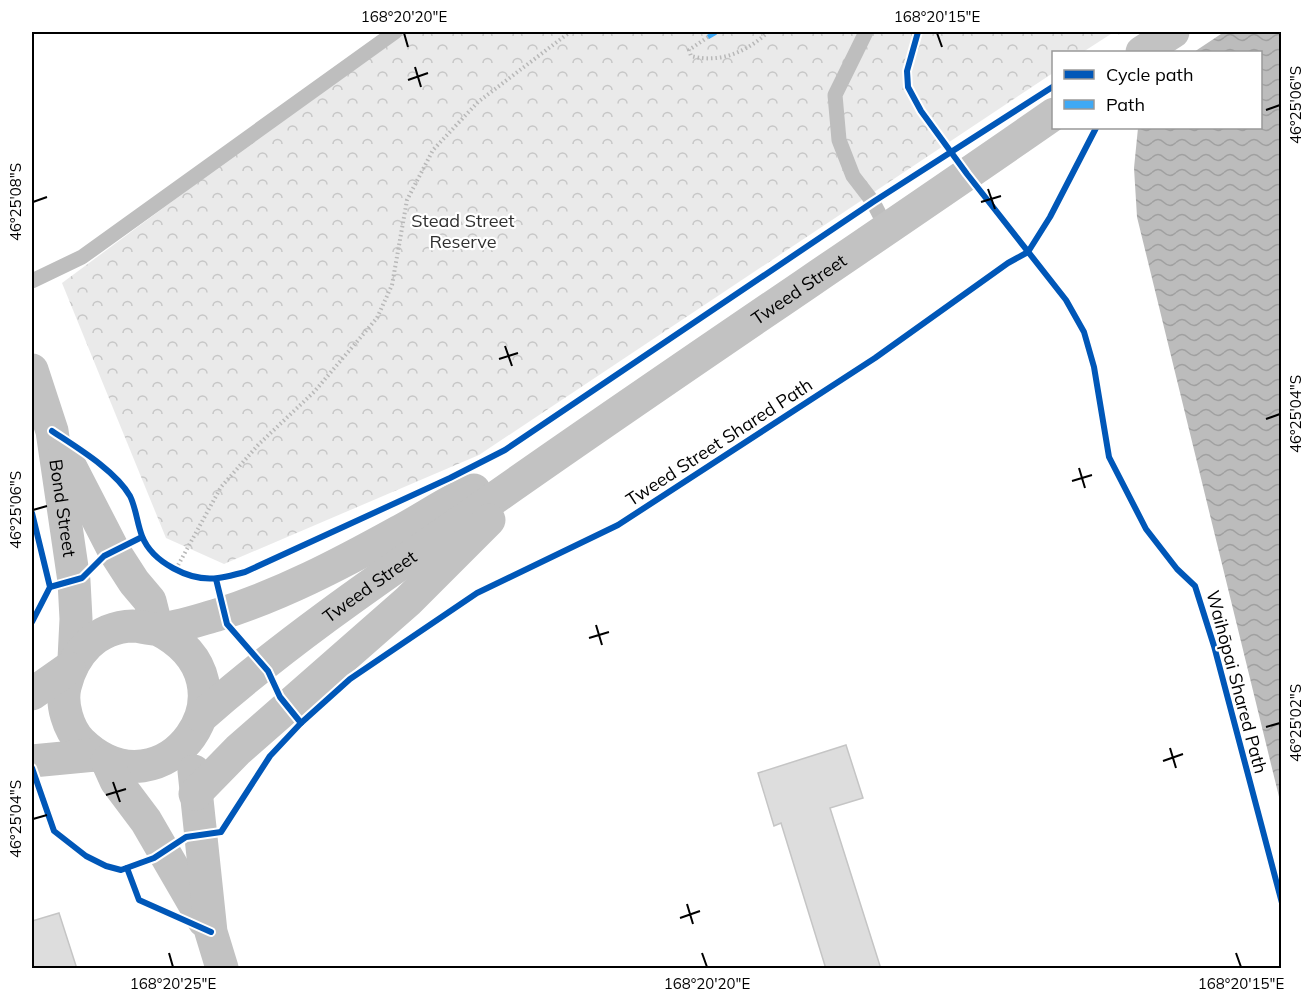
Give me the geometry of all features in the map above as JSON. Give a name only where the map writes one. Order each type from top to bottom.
[{"type":"main road","points":[[1144,51],[1173,32]]},
{"type":"main road","name":"Tweed Street","points":[[198,724],[253,672],[318,622],[886,227],[1052,115]]},
{"type":"main road","name":"Bond Street","points":[[32,370],[52,431],[114,551],[134,582],[150,601],[157,629]]},
{"type":"main road","name":"Bond Street","points":[[52,431],[75,591],[72,663],[64,692],[66,716],[77,738],[101,758],[146,821],[211,933]]},
{"type":"main road","name":"Tweed Street","points":[[157,629],[254,603],[330,569],[470,492],[542,465]]},
{"type":"main road","points":[[195,794],[238,750],[408,602],[542,465]]},
{"type":"main road","name":"Bond Street","points":[[72,663],[90,642],[110,630],[133,626],[157,629],[173,637],[187,649],[197,664],[204,689],[198,724],[195,794],[211,933],[222,969]]},
{"type":"main road","points":[[32,694],[72,663]]},
{"type":"main road","points":[[32,761],[101,758],[126,766],[146,765],[165,759],[182,748],[198,724]]},
{"type":"lane","points":[[32,281],[82,257],[394,32]]},
{"type":"lane","points":[[866,32],[836,95],[839,140],[853,176],[873,202],[886,227]]},
{"type":"path","points":[[187,573],[173,567],[221,487],[259,444],[314,392],[377,318],[392,285],[406,200],[433,150],[477,102],[570,32]]},
{"type":"path","points":[[708,37],[689,50],[691,57],[717,59],[731,56],[768,32]]},
{"type":"green space","name":"Stead Street Reserve","points":[[395,32],[1114,32],[1085,51],[1052,51],[1052,74],[479,455],[224,564],[166,538],[62,283],[374,52]]},
{"type":"water","points":[[1118,32],[1281,32],[1281,805],[1137,217],[1134,168],[1138,129],[1262,129],[1262,51],[1123,51]]},
{"type":"pier","points":[[1123,32],[1224,32],[1196,51],[1120,51],[1116,36]]},
{"type":"building","points":[[846,745],[863,798],[830,808],[881,969],[826,969],[781,823],[774,826],[758,773]]},
{"type":"building","points":[[59,913],[77,969],[32,969],[32,921]]},
{"type":"marked path","points":[[708,37],[717,32]]},
{"type":"cycle path","name":"Waihōpai Shared Path","points":[[918,32],[907,71],[908,87],[921,111],[967,174],[1066,300],[1084,332],[1094,367],[1109,457],[1146,529],[1177,569],[1195,586],[1214,646],[1282,903]]},
{"type":"cycle path","points":[[52,431],[94,460],[123,486],[132,501],[142,536],[154,554],[163,562],[196,577],[221,578],[245,572],[450,478],[505,450],[873,202],[1052,87]]},
{"type":"cycle path","name":"Tweed Street Shared Path","points":[[32,768],[54,831],[86,856],[106,866],[121,870],[154,858],[186,837],[221,832],[270,756],[301,723],[350,679],[477,593],[618,525],[875,358],[1008,263],[1028,252],[1050,217],[1095,129]]},
{"type":"cycle path","points":[[32,513],[50,587],[32,622]]},
{"type":"cycle path","points":[[50,587],[82,578],[104,556],[142,537]]},
{"type":"cycle path","points":[[216,579],[227,624],[268,671],[280,697],[301,723]]},
{"type":"cycle path","points":[[127,868],[139,900],[211,932]]}]
